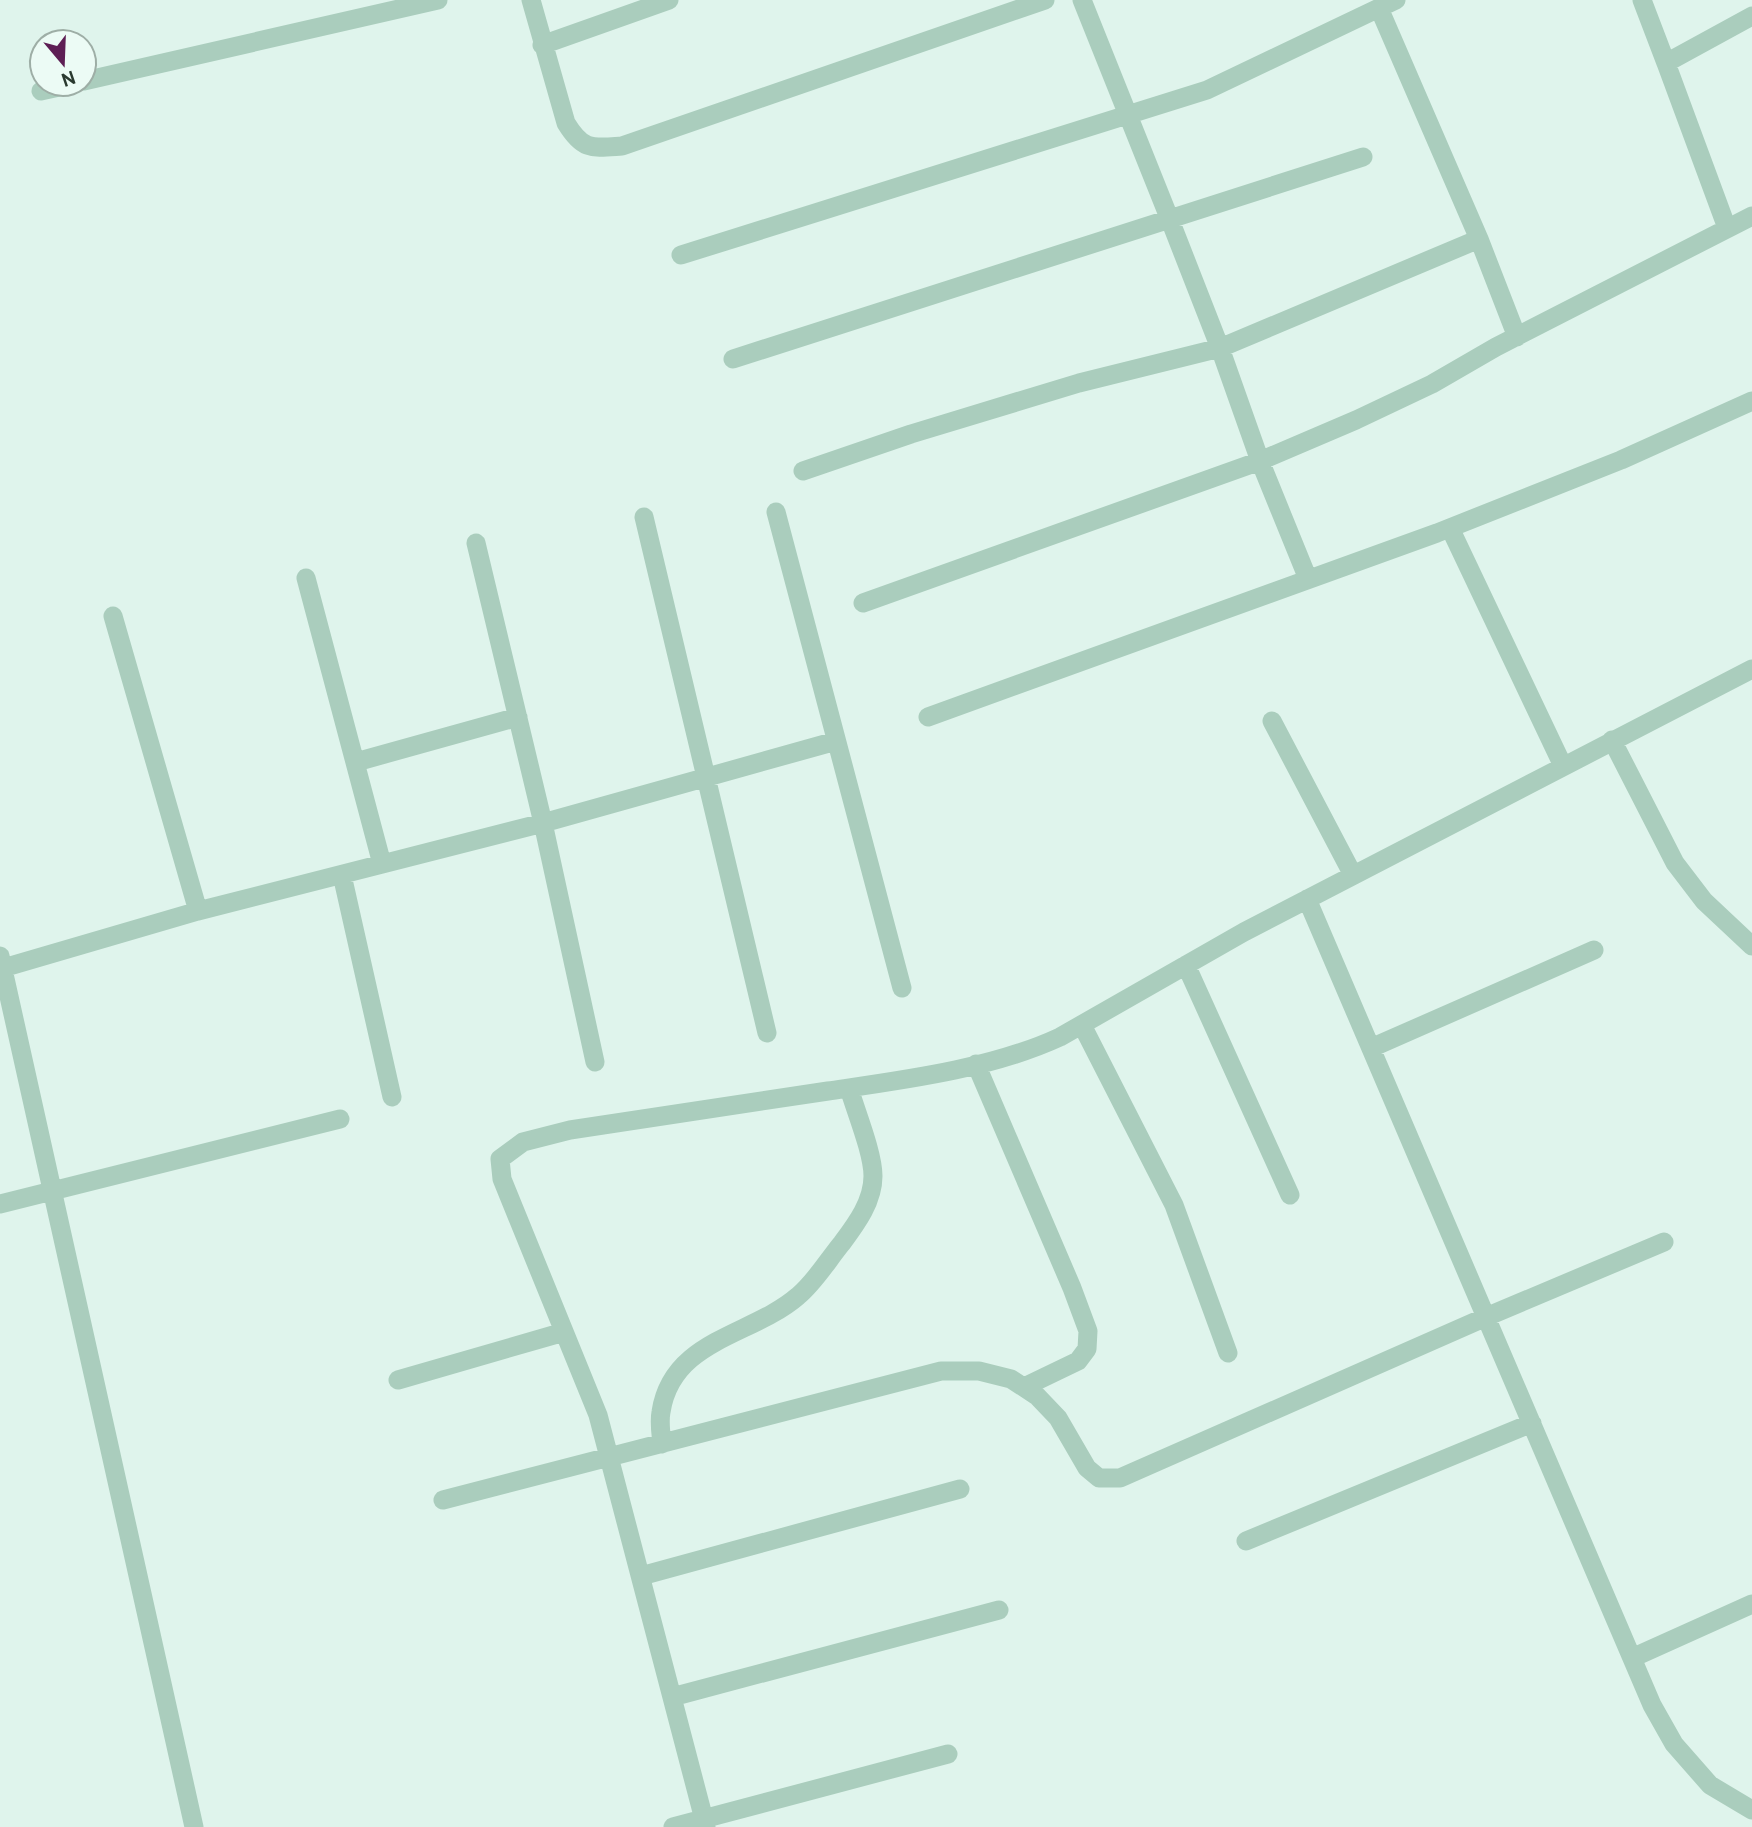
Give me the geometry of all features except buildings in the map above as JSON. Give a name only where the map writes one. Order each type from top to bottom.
[{"type":"street","points":[[98,78],[439,0]]},
{"type":"street","points":[[531,0],[566,123],[577,140],[593,148],[622,146],[1045,0]]},
{"type":"street","points":[[542,45],[669,0]]},
{"type":"street","points":[[1082,0],[1308,579]]},
{"type":"street","points":[[1642,0],[1727,228]]},
{"type":"street","points":[[681,255],[1206,90],[1387,4],[1517,337]]},
{"type":"street","points":[[1666,62],[1752,16]]},
{"type":"street","points":[[733,359],[1363,157]]},
{"type":"street","points":[[863,603],[1260,461],[1421,389],[1752,216]]},
{"type":"street","points":[[803,471],[1067,386],[1220,348],[1479,239]]},
{"type":"street","points":[[928,717],[1450,528],[1621,460],[1752,401]]},
{"type":"street","points":[[776,512],[902,988]]},
{"type":"street","points":[[644,517],[767,1032]]},
{"type":"street","points":[[1450,528],[1563,766]]},
{"type":"street","points":[[476,543],[543,823],[595,1062]]},
{"type":"street","points":[[306,578],[382,863]]},
{"type":"street","points":[[113,616],[198,911]]},
{"type":"street","points":[[705,1823],[597,1415],[502,1179],[500,1159],[523,1142],[570,1130],[849,1088],[976,1064],[1033,1050],[1244,932],[1752,669]]},
{"type":"street","points":[[356,762],[518,717]]},
{"type":"street","points":[[1272,721],[1353,875]]},
{"type":"street","points":[[1612,740],[1675,863],[1704,901],[1752,946]]},
{"type":"street","points":[[194,1827],[2,962],[543,823],[836,741]]},
{"type":"street","points":[[342,875],[392,1097]]},
{"type":"street","points":[[1307,899],[1651,1705],[1674,1744],[1710,1785],[1752,1811]]},
{"type":"street","points":[[1371,1048],[1594,950]]},
{"type":"street","points":[[1186,965],[1290,1195]]},
{"type":"street","points":[[1082,1025],[1174,1205],[1228,1353]]},
{"type":"street","points":[[976,1064],[1088,1331],[1087,1349],[1078,1361],[1024,1387]]},
{"type":"street","points":[[662,1444],[661,1413],[668,1387],[689,1358],[720,1338],[767,1317],[799,1296],[851,1231],[870,1200],[873,1175],[849,1088]]},
{"type":"street","points":[[0,1205],[340,1119]]},
{"type":"street","points":[[443,1500],[941,1371],[979,1371],[1011,1379],[1037,1396],[1058,1418],[1087,1468],[1099,1478],[1120,1478],[1664,1242]]},
{"type":"street","points":[[398,1380],[564,1332]]},
{"type":"street","points":[[1246,1541],[1532,1423]]},
{"type":"street","points":[[641,1576],[960,1489]]},
{"type":"street","points":[[1632,1658],[1752,1604]]},
{"type":"street","points":[[672,1697],[999,1609]]},
{"type":"street","points":[[673,1827],[705,1823],[948,1754]]}]
